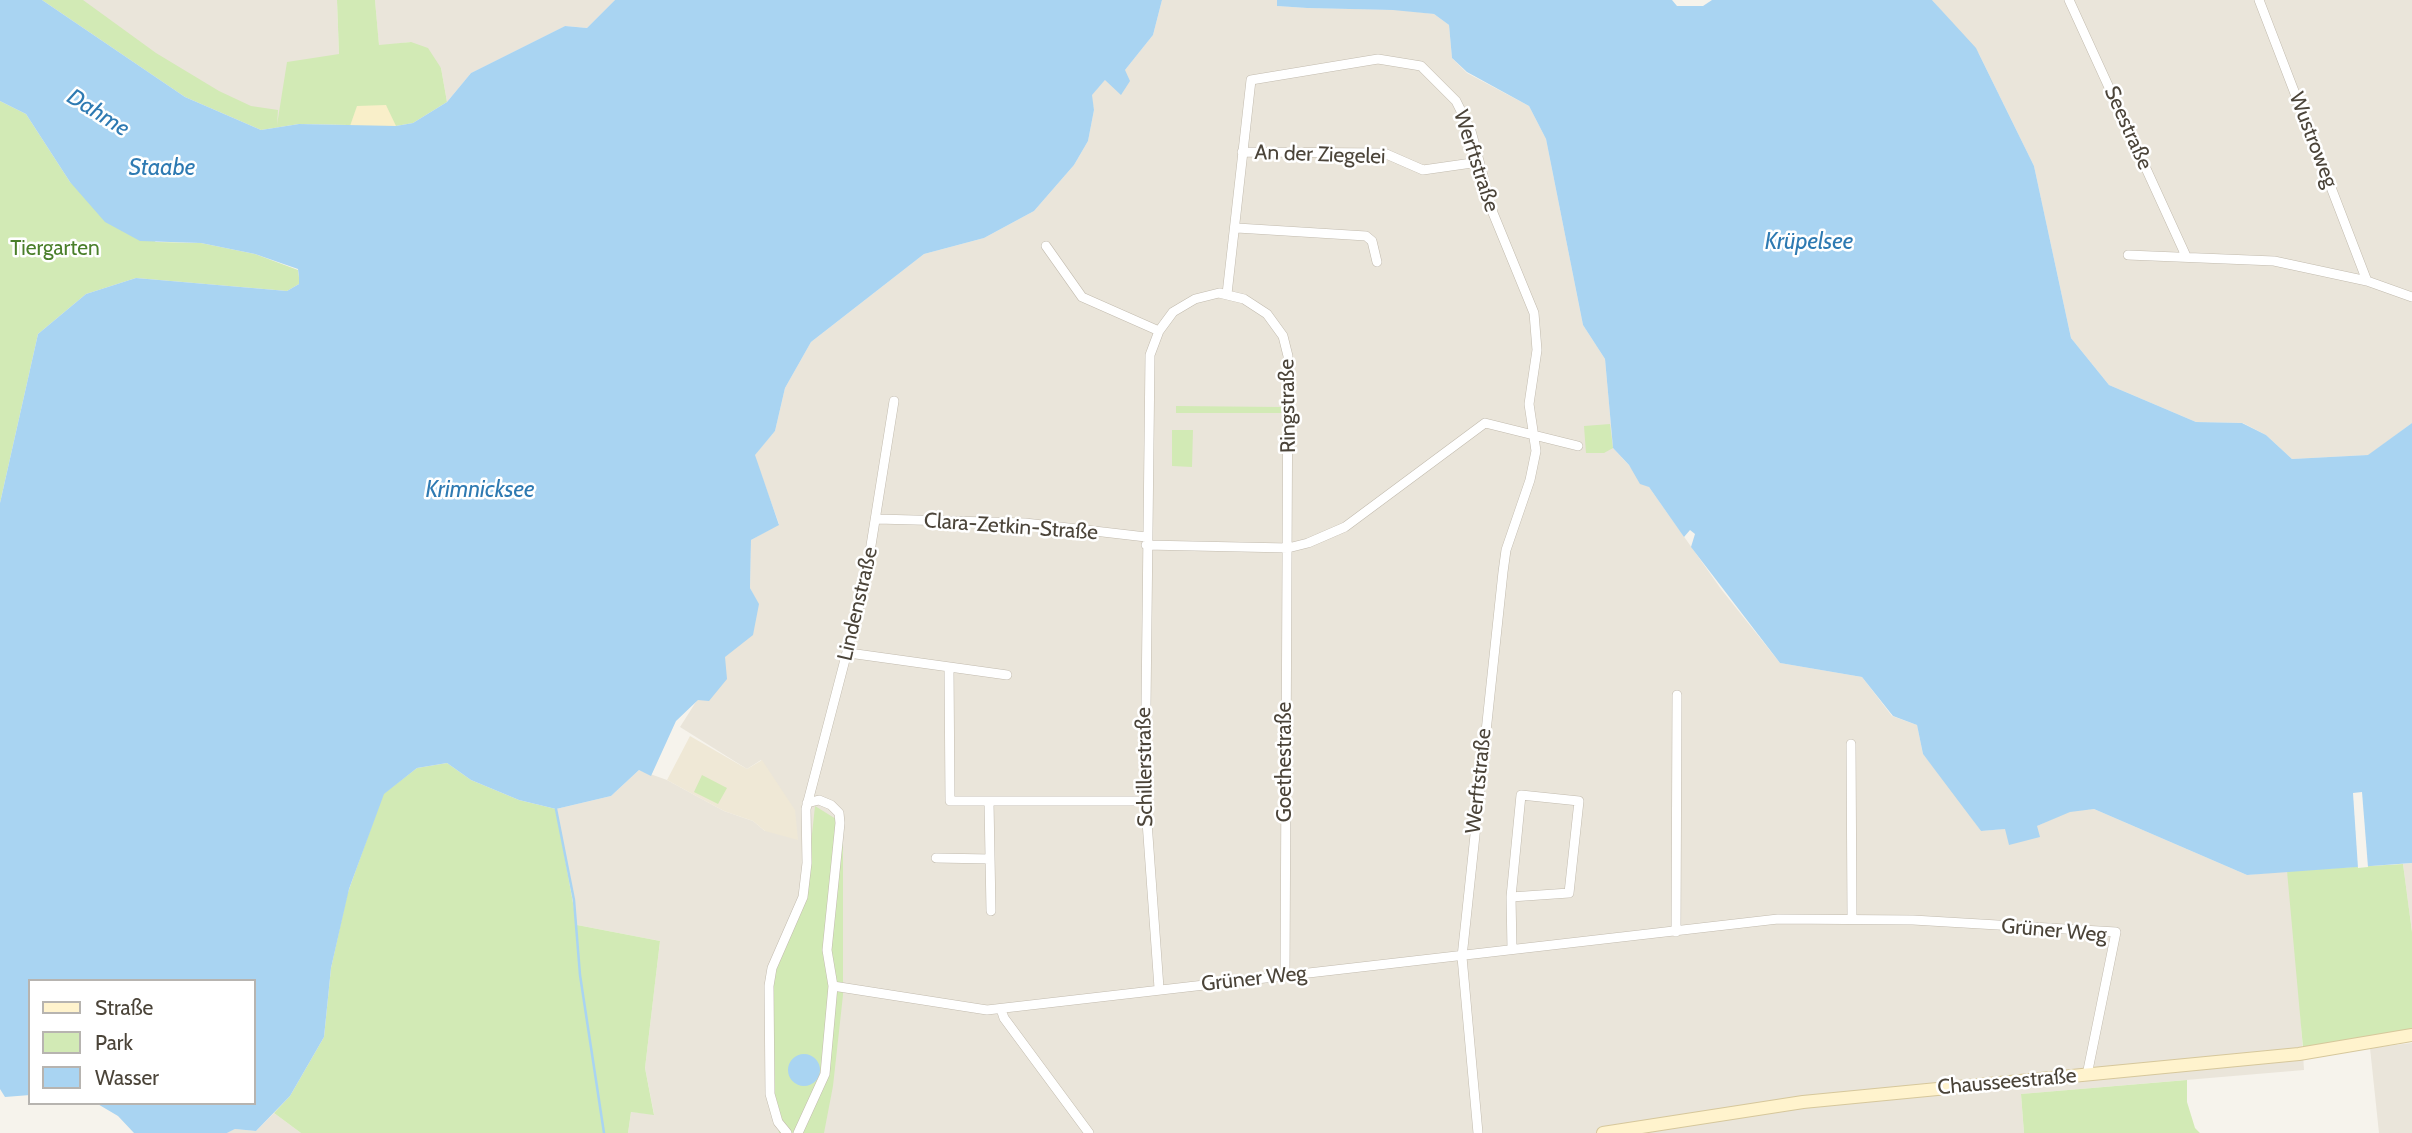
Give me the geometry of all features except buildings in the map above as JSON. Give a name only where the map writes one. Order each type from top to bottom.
[{"type":"main road","name":"Chausseestraße","points":[[1603,1133],[1803,1102],[2299,1054],[2412,1035]]},
{"type":"street","name":"Seestraße","points":[[2069,0],[2186,256]]},
{"type":"street","name":"Wustroweg","points":[[2259,0],[2367,281]]},
{"type":"street","name":"Werftstraße","points":[[1242,152],[1251,80],[1378,59],[1421,66],[1456,101],[1465,115],[1493,213],[1534,313],[1537,350],[1530,404],[1536,451],[1530,480],[1510,538],[1503,572],[1462,957],[1478,1133]]},
{"type":"street","points":[[1146,541],[1150,355],[1158,331],[1173,312],[1186,302],[1210,295],[1227,294],[1237,228],[1242,152]]},
{"type":"street","name":"An der Ziegelei","points":[[1242,152],[1384,153],[1423,170],[1479,162]]},
{"type":"street","points":[[1237,228],[1367,236],[1372,241],[1377,262]]},
{"type":"street","points":[[1046,246],[1082,297],[1158,331]]},
{"type":"street","points":[[2129,255],[2274,261],[2367,281],[2412,297]]},
{"type":"street","name":"Ringstraße","points":[[1227,294],[1253,303],[1267,314],[1286,346],[1288,548]]},
{"type":"street","name":"Lindenstraße","points":[[787,1133],[778,1122],[770,1094],[769,986],[772,968],[803,897],[807,863],[807,803],[849,653],[877,519],[894,401]]},
{"type":"street","points":[[1288,548],[1308,543],[1345,527],[1485,423],[1578,446]]},
{"type":"street","name":"Clara-Zetkin-Straße","points":[[877,519],[1025,523],[1146,541],[1288,548]]},
{"type":"street","name":"Schillerstraße","points":[[1146,541],[1145,800],[1159,988]]},
{"type":"street","name":"Goethestraße","points":[[1285,975],[1288,548]]},
{"type":"street","points":[[849,653],[1007,675]]},
{"type":"street","points":[[949,668],[950,801],[1145,800]]},
{"type":"street","points":[[1676,932],[1677,695]]},
{"type":"street","points":[[1851,744],[1852,918]]},
{"type":"street","points":[[1511,897],[1569,893],[1579,801],[1521,795],[1511,897],[1512,949]]},
{"type":"street","points":[[798,1133],[825,1074],[833,986],[827,950],[831,935],[839,813],[831,804],[819,800],[807,803]]},
{"type":"street","points":[[989,802],[991,911]]},
{"type":"street","points":[[936,858],[990,859]]},
{"type":"street","name":"Grüner Weg","points":[[833,986],[972,1010],[1002,1009],[1159,988],[1215,985],[1777,919],[1852,918],[2116,932],[2087,1075]]},
{"type":"street","points":[[1002,1009],[1004,1018],[1089,1133]]},
{"type":"shaded area","points":[[42,0],[337,0],[339,54],[277,128]]},
{"type":"shaded area","points":[[375,0],[615,0],[587,28],[565,26],[471,73],[447,102],[441,68],[410,42],[379,46]]},
{"type":"shaded area","points":[[1162,0],[1277,0],[1277,6],[1401,10],[1434,14],[1449,25],[1452,58],[1467,73],[1529,106],[1546,139],[1583,325],[1605,359],[1613,448],[1649,487],[1721,589],[1780,663],[1862,677],[1892,716],[1917,725],[1923,754],[1981,831],[2037,826],[2070,811],[2094,809],[2247,875],[2287,871],[2293,895],[2304,1070],[2021,1094],[2024,1133],[628,1133],[631,1112],[654,1114],[645,1068],[660,941],[577,925],[556,809],[611,796],[639,770],[667,780],[724,811],[753,821],[765,831],[761,760],[747,769],[680,727],[758,604],[750,588],[751,540],[779,524],[754,455],[775,431],[785,388],[811,342],[924,254],[984,238],[1034,211],[1074,165],[1088,141],[1094,110],[1091,95],[1105,80],[1125,70],[1153,35]]},
{"type":"shaded area","points":[[1932,0],[2412,0],[2412,423],[2369,455],[2292,459],[2266,435],[2243,423],[2196,422],[2109,385],[2071,338],[2034,166],[1979,54]]},
{"type":"shaded area","points":[[690,736],[747,769],[762,760],[795,810],[798,840],[765,831],[753,821],[724,811],[667,780]]},
{"type":"shaded area","points":[[2412,863],[2412,932],[2403,864]]},
{"type":"shaded area","points":[[2412,1043],[2412,1133],[2379,1133],[2370,1048]]},
{"type":"shaded area","points":[[274,1113],[301,1133],[227,1133],[235,1129],[256,1131]]},
{"type":"green space","points":[[42,0],[83,0],[156,53],[219,91],[251,106],[278,110],[277,125],[287,62],[339,54],[337,0],[375,0],[379,45],[411,42],[428,48],[441,68],[447,102],[413,123],[396,126],[299,124],[261,130],[185,97]]},
{"type":"green space","name":"Tiergarten","points":[[0,101],[26,114],[70,182],[156,242],[201,243],[255,254],[298,270],[299,284],[287,291],[136,278],[86,294],[38,334],[0,503]]},
{"type":"green space","points":[[1176,406],[1281,407],[1281,413],[1176,413]]},
{"type":"green space","points":[[1610,424],[1613,448],[1604,453],[1586,453],[1584,426]]},
{"type":"green space","points":[[1172,430],[1193,430],[1192,467],[1172,466]]},
{"type":"green space","points":[[447,763],[471,780],[519,800],[556,809],[577,925],[660,941],[645,1068],[654,1115],[631,1112],[628,1133],[301,1133],[274,1113],[290,1096],[324,1037],[331,968],[347,895],[383,794],[417,768]]},
{"type":"green space","points":[[702,775],[727,788],[718,804],[694,792]]},
{"type":"green space","points":[[815,806],[836,819],[843,830],[843,995],[833,1086],[824,1133],[779,1133],[773,1089],[772,974],[805,899]]},
{"type":"green space","points":[[2403,864],[2412,932],[2412,1029],[2303,1048],[2287,871]]},
{"type":"green space","points":[[2187,1080],[2187,1102],[2195,1128],[2200,1133],[2024,1133],[2021,1094]]},
{"type":"sand","points":[[386,105],[396,126],[350,126],[357,106]]},
{"type":"water","name":"Krimnicksee","points":[[0,0],[42,0],[185,97],[261,130],[299,124],[396,126],[413,123],[447,102],[471,73],[565,26],[587,28],[615,0],[1162,0],[1153,35],[1125,70],[1130,81],[1121,95],[1105,80],[1092,95],[1094,110],[1088,141],[1074,165],[1034,211],[984,238],[924,254],[811,342],[785,388],[775,431],[755,455],[779,525],[751,540],[750,588],[759,604],[753,635],[725,657],[727,679],[709,701],[698,700],[676,721],[651,776],[639,770],[611,796],[556,809],[519,800],[471,780],[447,763],[417,768],[384,794],[349,889],[331,968],[324,1037],[290,1096],[256,1131],[235,1129],[227,1133],[134,1133],[118,1116],[99,1105],[256,1105],[256,979],[28,979],[28,1095],[5,1097],[0,1089],[0,503],[38,334],[86,294],[136,278],[287,291],[299,284],[298,269],[255,254],[201,243],[140,241],[105,222],[70,182],[26,114],[0,101]]},
{"type":"water","name":"Krüpelsee","points":[[1277,0],[1672,0],[1677,6],[1703,6],[1712,0],[1932,0],[1976,48],[2034,166],[2071,338],[2109,385],[2196,422],[2242,423],[2266,435],[2292,459],[2368,455],[2412,423],[2412,863],[2247,875],[2094,809],[2070,812],[2037,826],[2040,837],[2009,845],[2005,829],[1981,831],[1923,754],[1917,725],[1893,716],[1862,677],[1780,663],[1691,547],[1695,534],[1690,530],[1684,537],[1649,487],[1640,484],[1629,465],[1613,448],[1605,359],[1583,325],[1546,139],[1529,106],[1467,72],[1452,58],[1449,25],[1434,14],[1277,6]]},
{"type":"water","points":[[804,1054],[816,1058],[820,1070],[816,1082],[804,1086],[792,1082],[788,1070],[792,1058]]},
{"type":"pier","points":[[2362,792],[2368,867],[2358,868],[2353,793]]},
{"type":"waterway","points":[[556,809],[574,900],[580,975],[604,1133]]},
{"type":"water label","name":"Dahme","points":[[98,113]]},
{"type":"water label","name":"Staabe","points":[[162,168]]}]
